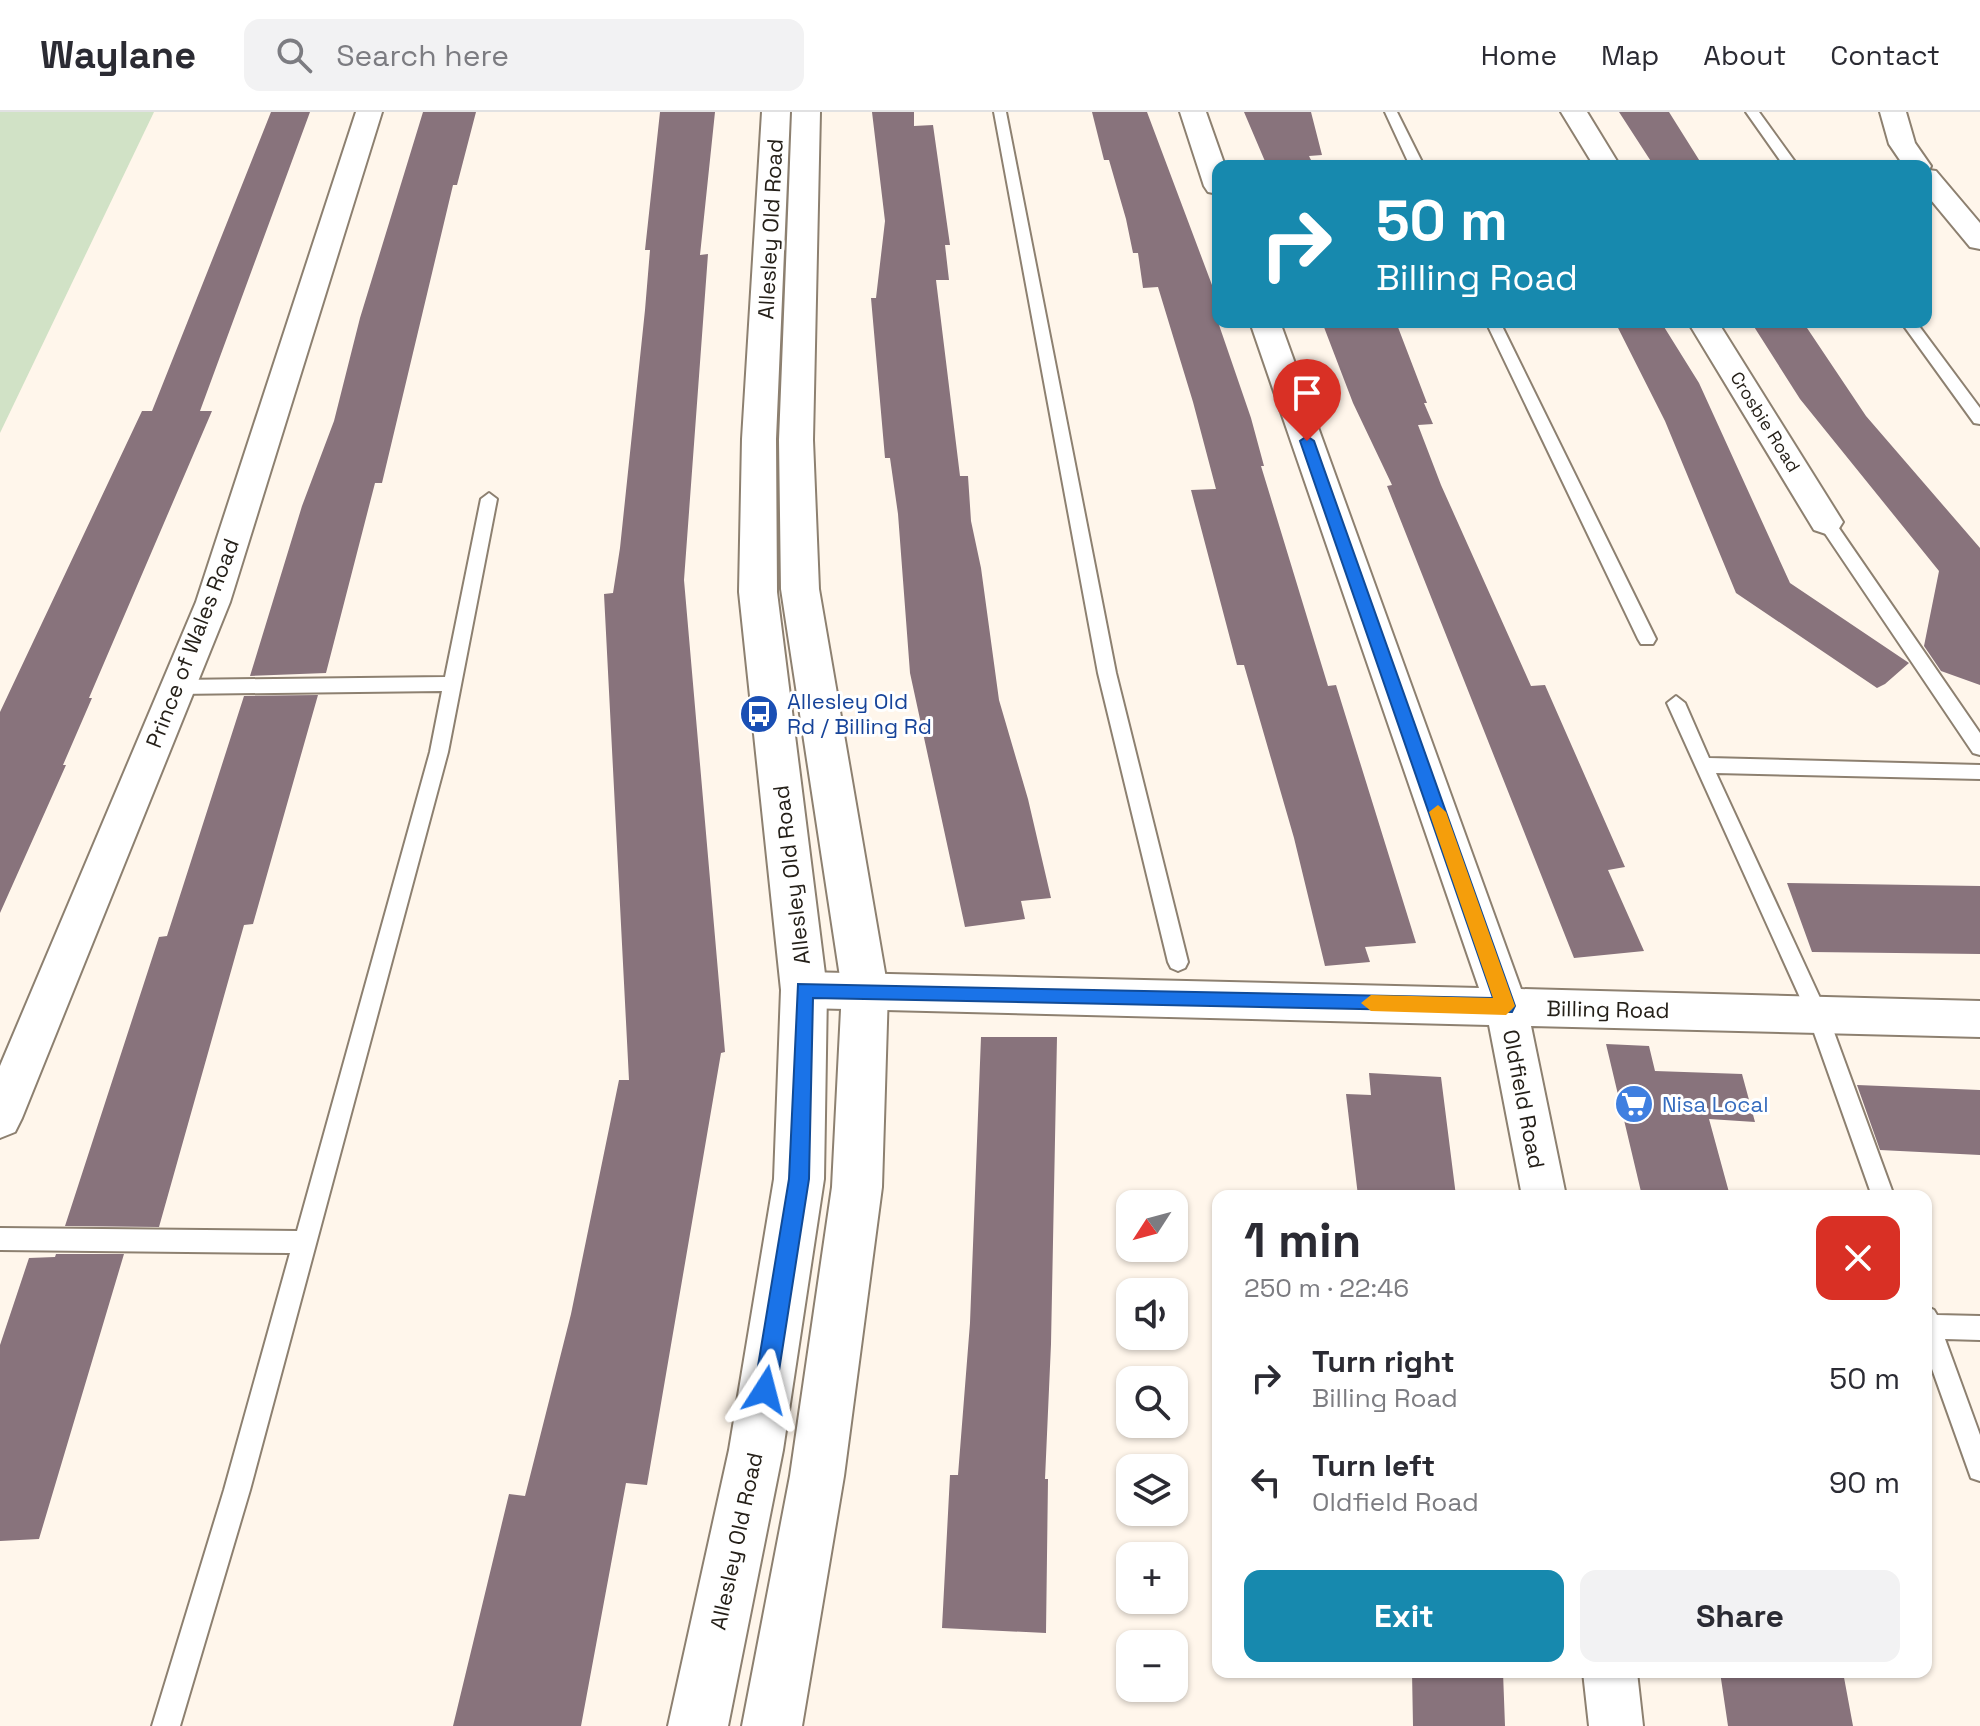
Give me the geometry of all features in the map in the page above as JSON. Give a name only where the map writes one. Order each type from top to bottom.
[{"type":"main road","name":"Allesley Old Road","points":[[772,1726],[817,1476],[857,1187],[865,990],[800,589],[796,440],[776,112]]},
{"type":"main road","name":"Allesley Old Road","points":[[698,1726],[756,1450],[799,1179],[804,990],[758,592],[759,439],[806,112]]},
{"type":"street","name":"Prince of Wales Road","points":[[0,1118],[213,602],[369,112]]},
{"type":"street","points":[[1193,112],[1212,168]]},
{"type":"street","points":[[1574,112],[1603,160]]},
{"type":"street","points":[[1893,112],[1902,144],[1914,160]]},
{"type":"street","points":[[1932,184],[1980,241]]},
{"type":"street","name":"Oldfield Road","points":[[1267,328],[1506,1006],[1543,1190]]},
{"type":"street","name":"Crosbie Road","points":[[1707,328],[1826,522]]},
{"type":"street","name":"Billing Road","points":[[804,990],[1980,1019]]},
{"type":"street","points":[[1611,1678],[1616,1726]]},
{"type":"lane","points":[[1000,112],[1104,658],[1178,962]]},
{"type":"lane","points":[[1391,112],[1414,160]]},
{"type":"lane","points":[[1752,112],[1787,160]]},
{"type":"lane","points":[[1496,328],[1647,639]]},
{"type":"lane","points":[[1912,328],[1980,419]]},
{"type":"lane","points":[[166,1726],[237,1490],[439,752],[489,499]]},
{"type":"lane","points":[[1826,522],[1980,748]]},
{"type":"lane","points":[[177,687],[453,684]]},
{"type":"lane","points":[[1676,703],[1817,1013],[1881,1190]]},
{"type":"lane","points":[[1703,765],[1980,772]]},
{"type":"lane","points":[[0,1239],[304,1242]]},
{"type":"lane","points":[[1932,1322],[1980,1328]]},
{"type":"lane","points":[[1932,1333],[1980,1469]]},
{"type":"green space","points":[[0,112],[154,112],[0,433]]},
{"type":"building","points":[[271,112],[310,112],[200,411],[212,411],[89,698],[92,698],[63,765],[66,765],[0,913],[0,712],[142,411],[152,411]]},
{"type":"building","points":[[423,112],[476,112],[457,185],[453,185],[382,483],[375,483],[326,673],[250,676],[302,506],[334,421],[360,318]]},
{"type":"building","points":[[660,112],[715,112],[700,255],[708,254],[684,580],[725,1052],[721,1053],[647,1485],[626,1483],[581,1726],[453,1726],[509,1494],[525,1496],[571,1314],[619,1080],[629,1080],[604,594],[613,593],[620,548],[645,310],[650,250],[645,250]]},
{"type":"building","points":[[872,112],[914,112],[914,126],[933,125],[950,245],[945,245],[949,280],[936,280],[960,476],[968,476],[971,521],[981,568],[999,700],[1028,799],[1051,898],[1021,901],[1025,919],[965,927],[910,673],[898,514],[890,458],[885,458],[871,298],[876,298],[885,221]]},
{"type":"building","points":[[1092,112],[1147,112],[1212,285],[1212,328],[1220,328],[1251,418],[1264,466],[1261,466],[1328,686],[1336,685],[1416,943],[1365,947],[1370,962],[1325,966],[1294,838],[1244,665],[1237,665],[1191,490],[1216,489],[1193,402],[1158,287],[1143,288],[1138,253],[1133,253],[1109,160],[1104,160]]},
{"type":"building","points":[[1244,112],[1311,112],[1322,155],[1309,156],[1311,160],[1264,160]]},
{"type":"building","points":[[1619,112],[1669,112],[1699,160],[1650,160]]},
{"type":"building","points":[[1324,328],[1398,328],[1433,424],[1418,425],[1441,485],[1531,686],[1545,685],[1625,867],[1608,870],[1644,951],[1574,958],[1387,486],[1392,485],[1353,403]]},
{"type":"building","points":[[1618,328],[1665,328],[1699,383],[1790,583],[1909,663],[1877,688],[1736,593],[1665,421]]},
{"type":"building","points":[[1755,328],[1807,328],[1866,416],[1980,548],[1980,685],[1941,671],[1924,646],[1939,571],[1800,399]]},
{"type":"building","points":[[318,695],[253,924],[244,925],[159,1227],[65,1226],[159,937],[167,936],[244,696]]},
{"type":"building","points":[[1787,883],[1980,886],[1980,954],[1812,952]]},
{"type":"building","points":[[981,1037],[1057,1037],[1045,1479],[1048,1479],[1046,1633],[942,1628],[950,1475],[958,1475],[970,1323]]},
{"type":"building","points":[[1606,1044],[1649,1046],[1655,1071],[1742,1074],[1755,1122],[1709,1119],[1728,1190],[1641,1190]]},
{"type":"building","points":[[1369,1073],[1441,1077],[1455,1190],[1357,1190],[1346,1094],[1371,1095]]},
{"type":"building","points":[[1857,1085],[1980,1090],[1980,1155],[1880,1150]]},
{"type":"building","points":[[56,1254],[124,1254],[39,1539],[0,1541],[0,1345],[29,1258],[55,1257]]},
{"type":"building","points":[[1412,1678],[1503,1678],[1505,1726],[1413,1726]]},
{"type":"building","points":[[1721,1678],[1844,1678],[1853,1726],[1728,1726]]},
{"type":"slow traffic","points":[[1371,1003],[1506,1006],[1438,812]]},
{"type":"place","name":"Allesley Old Rd / Billing Rd","points":[[759,714]]},
{"type":"place","name":"Nisa Local","points":[[1634,1104]]},
{"type":"route","points":[[765,1390],[799,1179],[804,990],[1506,1006],[1307,441]]}]
